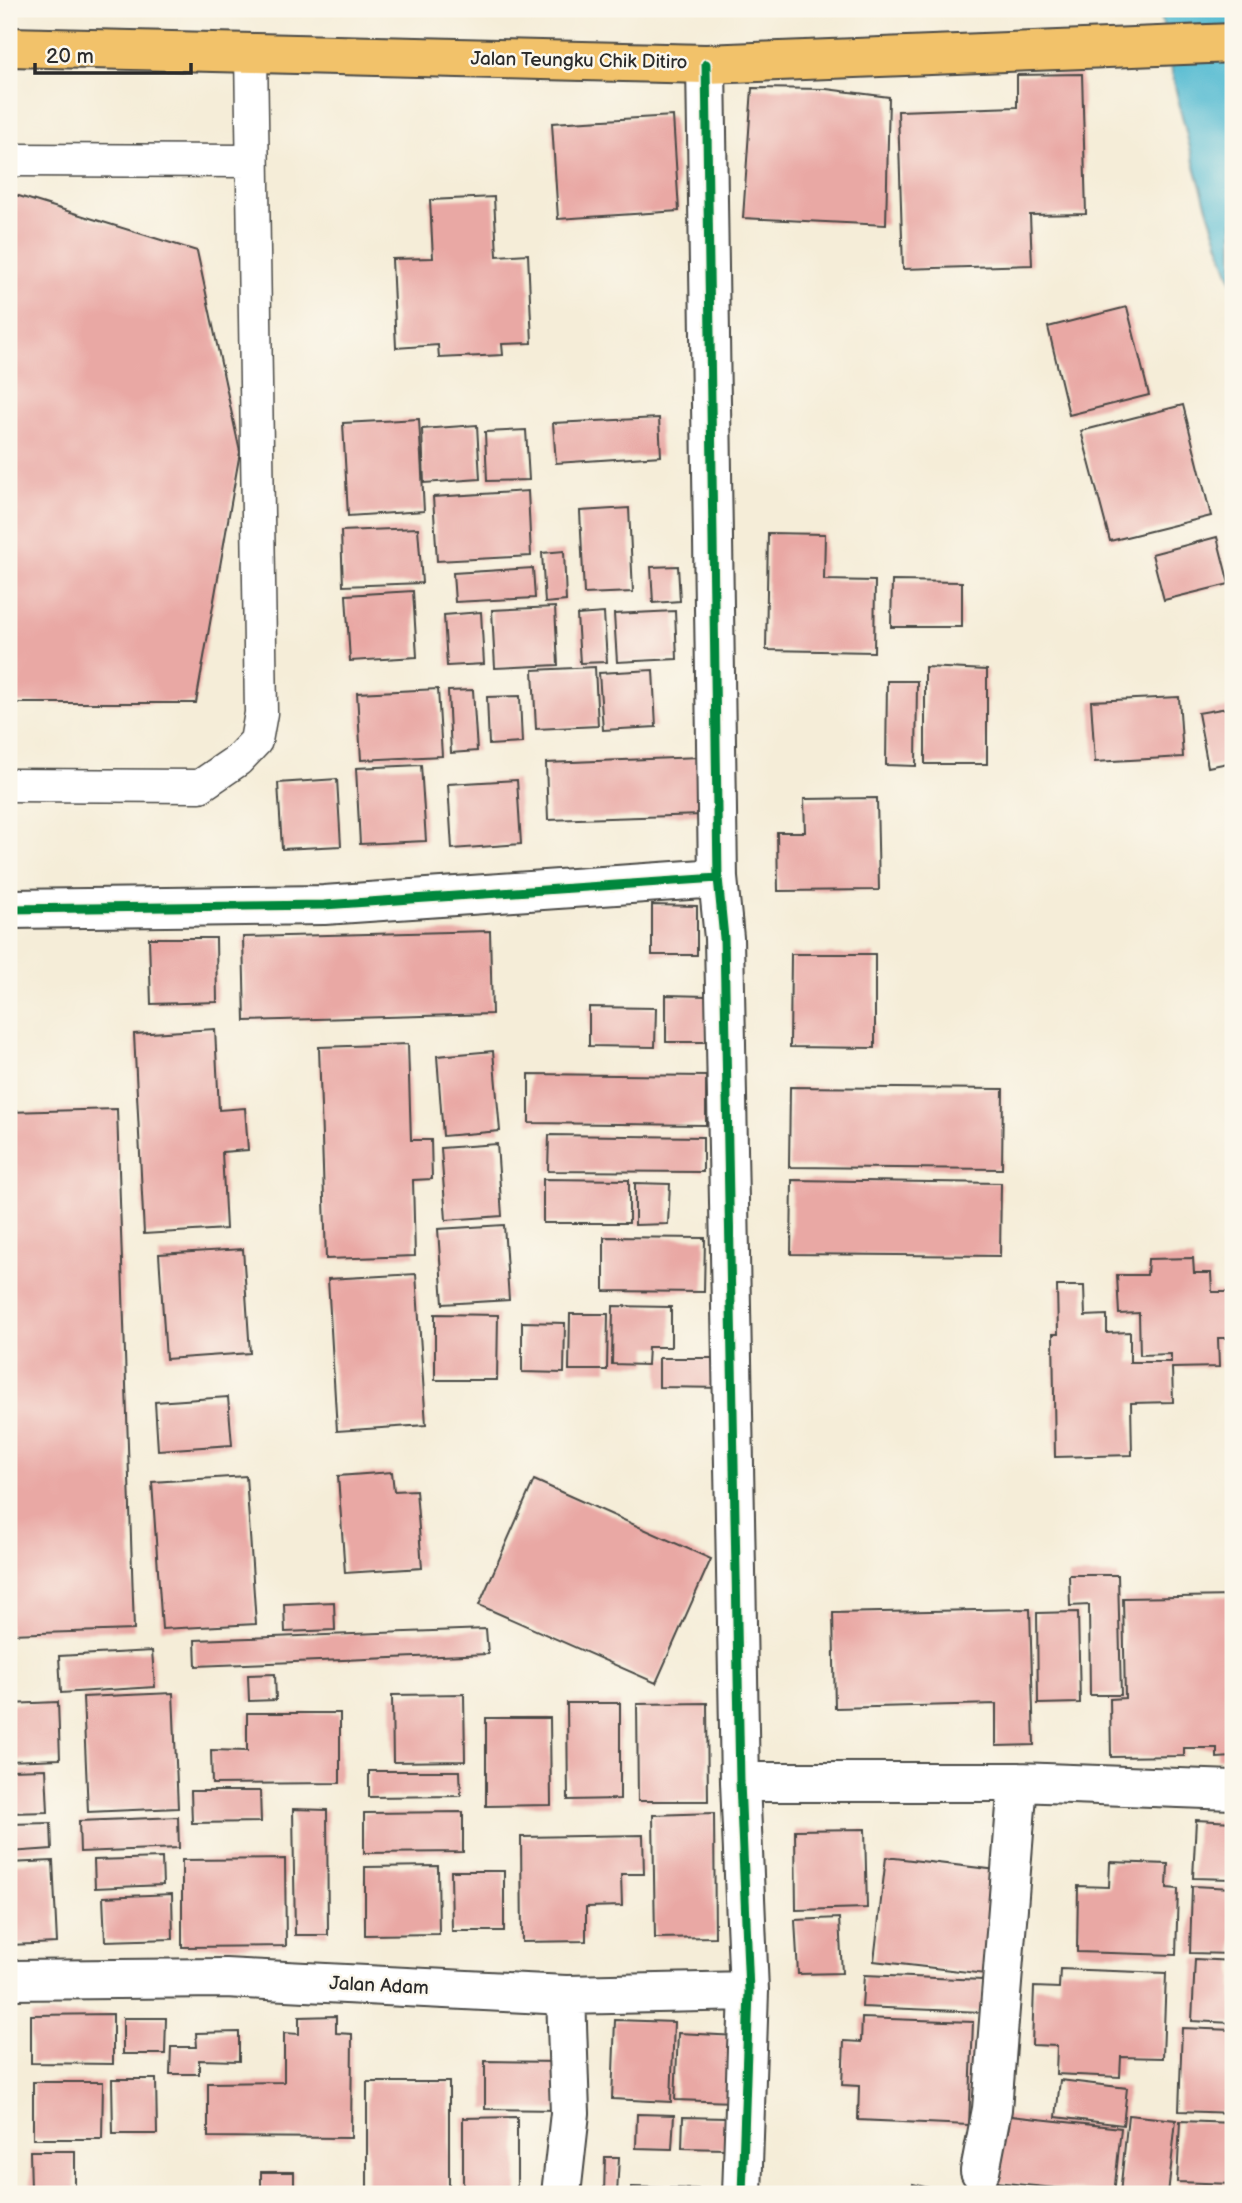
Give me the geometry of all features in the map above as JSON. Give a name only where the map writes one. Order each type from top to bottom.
[{"type":"highway","name":"Jalan Teungku Chik Ditiro","points":[[9,47],[251,58],[706,64],[1233,43]]},
{"type":"street","points":[[706,64],[718,878],[724,952],[740,1782],[749,1991],[742,2194]]},
{"type":"street","points":[[9,909],[324,905],[718,878]]},
{"type":"street","points":[[740,1782],[1018,1782],[1233,1790]]},
{"type":"street","points":[[980,2171],[992,2109],[1018,1782]]},
{"type":"street","name":"Jalan Adam","points":[[9,1980],[225,1978],[566,1995],[749,1991]]},
{"type":"street","points":[[561,2194],[570,2113],[566,1995]]},
{"type":"lane","points":[[9,785],[200,786],[238,761],[256,741],[261,713],[251,58]]},
{"type":"lane","points":[[9,160],[252,161]]},
{"type":"water","points":[[1160,9],[1233,9],[1233,284],[1190,148]]},
{"type":"building","points":[[1082,74],[1086,214],[1030,215],[1032,265],[903,269],[898,111],[1017,107],[1017,75]]},
{"type":"building","points":[[752,88],[826,89],[889,97],[886,225],[743,218]]},
{"type":"building","points":[[673,116],[679,211],[558,219],[552,123]]},
{"type":"building","points":[[9,193],[197,251],[240,452],[196,703],[9,703]]},
{"type":"building","points":[[494,197],[497,256],[528,254],[532,343],[502,344],[503,355],[439,358],[438,345],[396,348],[392,259],[433,258],[430,200]]},
{"type":"building","points":[[1127,307],[1149,395],[1069,415],[1048,327]]},
{"type":"building","points":[[1183,405],[1211,516],[1110,541],[1081,431]]},
{"type":"building","points":[[659,418],[661,456],[556,463],[553,423]]},
{"type":"building","points":[[419,419],[424,511],[348,516],[343,423]]},
{"type":"building","points":[[477,425],[480,479],[424,483],[422,429]]},
{"type":"building","points":[[526,430],[529,480],[487,481],[485,432]]},
{"type":"building","points":[[528,491],[531,556],[437,561],[433,497]]},
{"type":"building","points":[[629,508],[633,592],[584,594],[580,511]]},
{"type":"building","points":[[418,528],[422,583],[343,586],[341,531]]},
{"type":"building","points":[[768,533],[825,534],[824,580],[875,581],[874,652],[766,650]]},
{"type":"building","points":[[1217,537],[1229,584],[1164,600],[1152,554]]},
{"type":"building","points":[[564,551],[566,601],[545,603],[542,553]]},
{"type":"building","points":[[678,566],[680,601],[653,603],[651,567]]},
{"type":"building","points":[[533,568],[535,598],[455,602],[453,573]]},
{"type":"building","points":[[892,581],[962,582],[962,627],[891,627]]},
{"type":"building","points":[[413,591],[417,657],[350,661],[346,595]]},
{"type":"building","points":[[555,607],[558,665],[495,668],[492,610]]},
{"type":"building","points":[[675,611],[677,659],[617,662],[614,614]]},
{"type":"building","points":[[481,612],[484,664],[447,666],[444,615]]},
{"type":"building","points":[[604,613],[607,662],[580,663],[577,615]]},
{"type":"building","points":[[595,667],[598,726],[536,729],[533,670]]},
{"type":"building","points":[[925,667],[987,670],[987,764],[925,764]]},
{"type":"building","points":[[653,670],[656,727],[603,730],[599,673]]},
{"type":"building","points":[[887,681],[917,681],[916,766],[886,765]]},
{"type":"building","points":[[438,689],[442,756],[361,760],[357,693]]},
{"type":"building","points":[[473,690],[477,751],[451,753],[448,691]]},
{"type":"building","points":[[520,696],[522,743],[489,745],[487,697]]},
{"type":"building","points":[[1179,697],[1183,757],[1095,762],[1091,701]]},
{"type":"building","points":[[1233,707],[1233,762],[1208,767],[1198,713]]},
{"type":"building","points":[[700,757],[702,815],[548,820],[546,763]]},
{"type":"building","points":[[421,765],[426,841],[360,844],[356,768]]},
{"type":"building","points":[[337,779],[341,846],[282,849],[278,783]]},
{"type":"building","points":[[517,780],[521,844],[452,849],[448,784]]},
{"type":"building","points":[[877,798],[879,890],[778,891],[777,832],[805,832],[804,799]]},
{"type":"building","points":[[652,905],[697,906],[697,955],[652,955]]},
{"type":"building","points":[[490,931],[492,1014],[245,1021],[243,937]]},
{"type":"building","points":[[149,938],[216,938],[217,1002],[151,1004]]},
{"type":"building","points":[[791,954],[875,954],[875,1048],[790,1047]]},
{"type":"building","points":[[666,995],[707,996],[707,1042],[666,1042]]},
{"type":"building","points":[[589,1007],[656,1008],[655,1047],[589,1046]]},
{"type":"building","points":[[215,1029],[219,1110],[245,1108],[248,1150],[222,1152],[226,1229],[144,1234],[134,1034]]},
{"type":"building","points":[[408,1044],[411,1140],[431,1140],[432,1179],[413,1180],[415,1256],[326,1259],[319,1047]]},
{"type":"building","points":[[493,1051],[500,1131],[443,1136],[437,1056]]},
{"type":"building","points":[[529,1074],[706,1076],[706,1125],[529,1123]]},
{"type":"building","points":[[790,1087],[1003,1089],[1002,1169],[789,1167]]},
{"type":"building","points":[[117,1109],[134,1630],[9,1634],[9,1112]]},
{"type":"building","points":[[549,1135],[703,1137],[703,1172],[548,1171]]},
{"type":"building","points":[[497,1144],[502,1216],[446,1220],[441,1148]]},
{"type":"building","points":[[543,1179],[629,1180],[629,1223],[543,1223]]},
{"type":"building","points":[[792,1180],[1001,1183],[1000,1256],[791,1254]]},
{"type":"building","points":[[635,1183],[670,1184],[668,1224],[635,1225]]},
{"type":"building","points":[[504,1225],[509,1300],[443,1304],[438,1229]]},
{"type":"building","points":[[604,1237],[705,1238],[704,1292],[604,1291]]},
{"type":"building","points":[[243,1249],[250,1353],[166,1359],[159,1254]]},
{"type":"building","points":[[1193,1258],[1194,1273],[1211,1273],[1212,1292],[1232,1292],[1233,1338],[1218,1338],[1219,1367],[1172,1368],[1173,1402],[1131,1403],[1132,1455],[1055,1457],[1053,1334],[1058,1334],[1057,1286],[1084,1286],[1085,1316],[1107,1315],[1107,1333],[1130,1332],[1130,1362],[1171,1362],[1171,1354],[1140,1355],[1139,1313],[1119,1314],[1117,1275],[1147,1275],[1148,1259]]},
{"type":"building","points":[[416,1274],[426,1425],[337,1431],[328,1279]]},
{"type":"building","points":[[613,1306],[671,1307],[671,1347],[648,1347],[647,1365],[612,1364]]},
{"type":"building","points":[[435,1314],[498,1315],[497,1380],[435,1380]]},
{"type":"building","points":[[570,1314],[608,1314],[607,1370],[569,1370]]},
{"type":"building","points":[[522,1322],[565,1323],[564,1373],[522,1372]]},
{"type":"building","points":[[659,1358],[726,1358],[726,1388],[659,1387]]},
{"type":"building","points":[[228,1397],[232,1445],[158,1450],[155,1402]]},
{"type":"building","points":[[392,1472],[394,1491],[416,1490],[422,1568],[345,1573],[338,1476]]},
{"type":"building","points":[[246,1476],[256,1624],[162,1629],[152,1482]]},
{"type":"building","points":[[534,1480],[711,1559],[656,1683],[479,1605]]},
{"type":"building","points":[[1069,1575],[1118,1575],[1121,1695],[1090,1695],[1089,1605],[1070,1606]]},
{"type":"building","points":[[1233,1596],[1233,1757],[1217,1758],[1217,1748],[1184,1748],[1184,1756],[1111,1757],[1110,1699],[1125,1698],[1123,1598]]},
{"type":"building","points":[[334,1602],[335,1630],[285,1632],[284,1604]]},
{"type":"building","points":[[1030,1609],[1034,1745],[996,1746],[996,1704],[835,1708],[833,1613]]},
{"type":"building","points":[[1078,1612],[1080,1703],[1038,1704],[1037,1613]]},
{"type":"building","points":[[486,1629],[488,1654],[196,1666],[195,1640]]},
{"type":"building","points":[[152,1651],[155,1687],[61,1693],[59,1656]]},
{"type":"building","points":[[275,1674],[276,1700],[249,1701],[248,1675]]},
{"type":"building","points":[[173,1693],[178,1808],[88,1812],[83,1697]]},
{"type":"building","points":[[464,1694],[465,1761],[393,1762],[392,1695]]},
{"type":"building","points":[[58,1702],[60,1759],[9,1761],[9,1704]]},
{"type":"building","points":[[567,1703],[620,1703],[620,1799],[568,1800]]},
{"type":"building","points":[[707,1703],[708,1801],[638,1801],[637,1704]]},
{"type":"building","points":[[247,1713],[340,1713],[340,1783],[212,1784],[211,1750],[247,1751]]},
{"type":"building","points":[[486,1718],[550,1718],[551,1805],[486,1806]]},
{"type":"building","points":[[46,1769],[48,1812],[9,1813],[9,1770]]},
{"type":"building","points":[[369,1771],[460,1771],[461,1796],[369,1797]]},
{"type":"building","points":[[191,1791],[260,1791],[261,1822],[192,1823]]},
{"type":"building","points":[[293,1809],[327,1810],[328,1935],[295,1935]]},
{"type":"building","points":[[463,1812],[463,1852],[364,1853],[364,1813]]},
{"type":"building","points":[[714,1813],[715,1937],[655,1938],[653,1815]]},
{"type":"building","points":[[178,1817],[179,1848],[80,1852],[79,1821]]},
{"type":"building","points":[[1196,1820],[1233,1822],[1233,1879],[1193,1878]]},
{"type":"building","points":[[51,1823],[52,1849],[10,1852],[9,1824]]},
{"type":"building","points":[[865,1829],[867,1908],[796,1910],[795,1830]]},
{"type":"building","points":[[643,1835],[644,1874],[621,1874],[622,1906],[586,1907],[586,1941],[522,1942],[521,1837]]},
{"type":"building","points":[[886,1857],[997,1870],[985,1974],[874,1961]]},
{"type":"building","points":[[162,1858],[163,1885],[95,1888],[94,1860]]},
{"type":"building","points":[[285,1859],[286,1946],[182,1947],[182,1860]]},
{"type":"building","points":[[53,1861],[57,1943],[9,1945],[9,1863]]},
{"type":"building","points":[[1110,1862],[1168,1864],[1167,1888],[1178,1889],[1176,1955],[1077,1952],[1078,1886],[1109,1887]]},
{"type":"building","points":[[438,1866],[439,1934],[365,1935],[365,1867]]},
{"type":"building","points":[[451,1871],[504,1871],[504,1931],[452,1931]]},
{"type":"building","points":[[1192,1886],[1233,1888],[1233,1954],[1190,1953]]},
{"type":"building","points":[[172,1894],[173,1939],[105,1941],[103,1897]]},
{"type":"building","points":[[839,1918],[842,1973],[798,1974],[795,1920]]},
{"type":"building","points":[[1195,1959],[1233,1961],[1233,2023],[1192,2021]]},
{"type":"building","points":[[1060,1969],[1166,1973],[1163,2058],[1121,2057],[1120,2077],[1056,2074],[1057,2046],[1032,2045],[1034,1987],[1059,1988]]},
{"type":"building","points":[[864,1975],[983,1980],[982,2012],[862,2007]]},
{"type":"building","points":[[113,2014],[113,2064],[31,2063],[31,2015]]},
{"type":"building","points":[[336,2016],[336,2033],[352,2034],[351,2138],[208,2137],[208,2083],[284,2082],[284,2033],[299,2034],[299,2017]]},
{"type":"building","points":[[123,2018],[166,2018],[165,2054],[123,2054]]},
{"type":"building","points":[[862,2018],[973,2022],[969,2125],[858,2120],[859,2086],[842,2085],[844,2041],[861,2042]]},
{"type":"building","points":[[615,2020],[674,2022],[671,2102],[612,2099]]},
{"type":"building","points":[[1182,2028],[1233,2030],[1233,2113],[1179,2111]]},
{"type":"building","points":[[239,2032],[239,2061],[199,2060],[199,2074],[170,2074],[171,2047],[197,2047],[196,2033]]},
{"type":"building","points":[[678,2033],[738,2036],[735,2102],[675,2100]]},
{"type":"building","points":[[485,2061],[559,2062],[559,2110],[485,2109]]},
{"type":"building","points":[[112,2079],[156,2079],[157,2134],[113,2134]]},
{"type":"building","points":[[1060,2080],[1127,2088],[1123,2125],[1056,2117]]},
{"type":"building","points":[[33,2082],[103,2082],[102,2139],[33,2139]]},
{"type":"building","points":[[367,2082],[449,2082],[449,2194],[367,2194]]},
{"type":"building","points":[[637,2114],[674,2115],[672,2149],[636,2148]]},
{"type":"building","points":[[1002,2115],[1121,2128],[1114,2194],[995,2182]]},
{"type":"building","points":[[1128,2115],[1176,2120],[1168,2194],[1120,2194]]},
{"type":"building","points":[[517,2117],[517,2194],[463,2194],[463,2118]]},
{"type":"building","points":[[683,2117],[726,2118],[725,2149],[682,2148]]},
{"type":"building","points":[[1180,2121],[1233,2123],[1233,2184],[1177,2182]]},
{"type":"building","points":[[30,2151],[75,2151],[75,2189],[31,2189]]},
{"type":"building","points":[[605,2157],[619,2157],[617,2194],[604,2194]]},
{"type":"building","points":[[261,2172],[294,2172],[294,2194],[261,2194]]},
{"type":"building","points":[[913,2184],[949,2193],[949,2194],[911,2194]]},
{"type":"building","points":[[632,2187],[698,2189],[698,2194],[632,2194]]},
{"type":"building","points":[[973,2188],[1012,2192],[1012,2194],[972,2194]]},
{"type":"cycle path","points":[[706,64],[718,878]]},
{"type":"cycle path","points":[[9,909],[324,905],[718,878],[724,938],[740,1782],[749,1991],[742,2194]]}]
